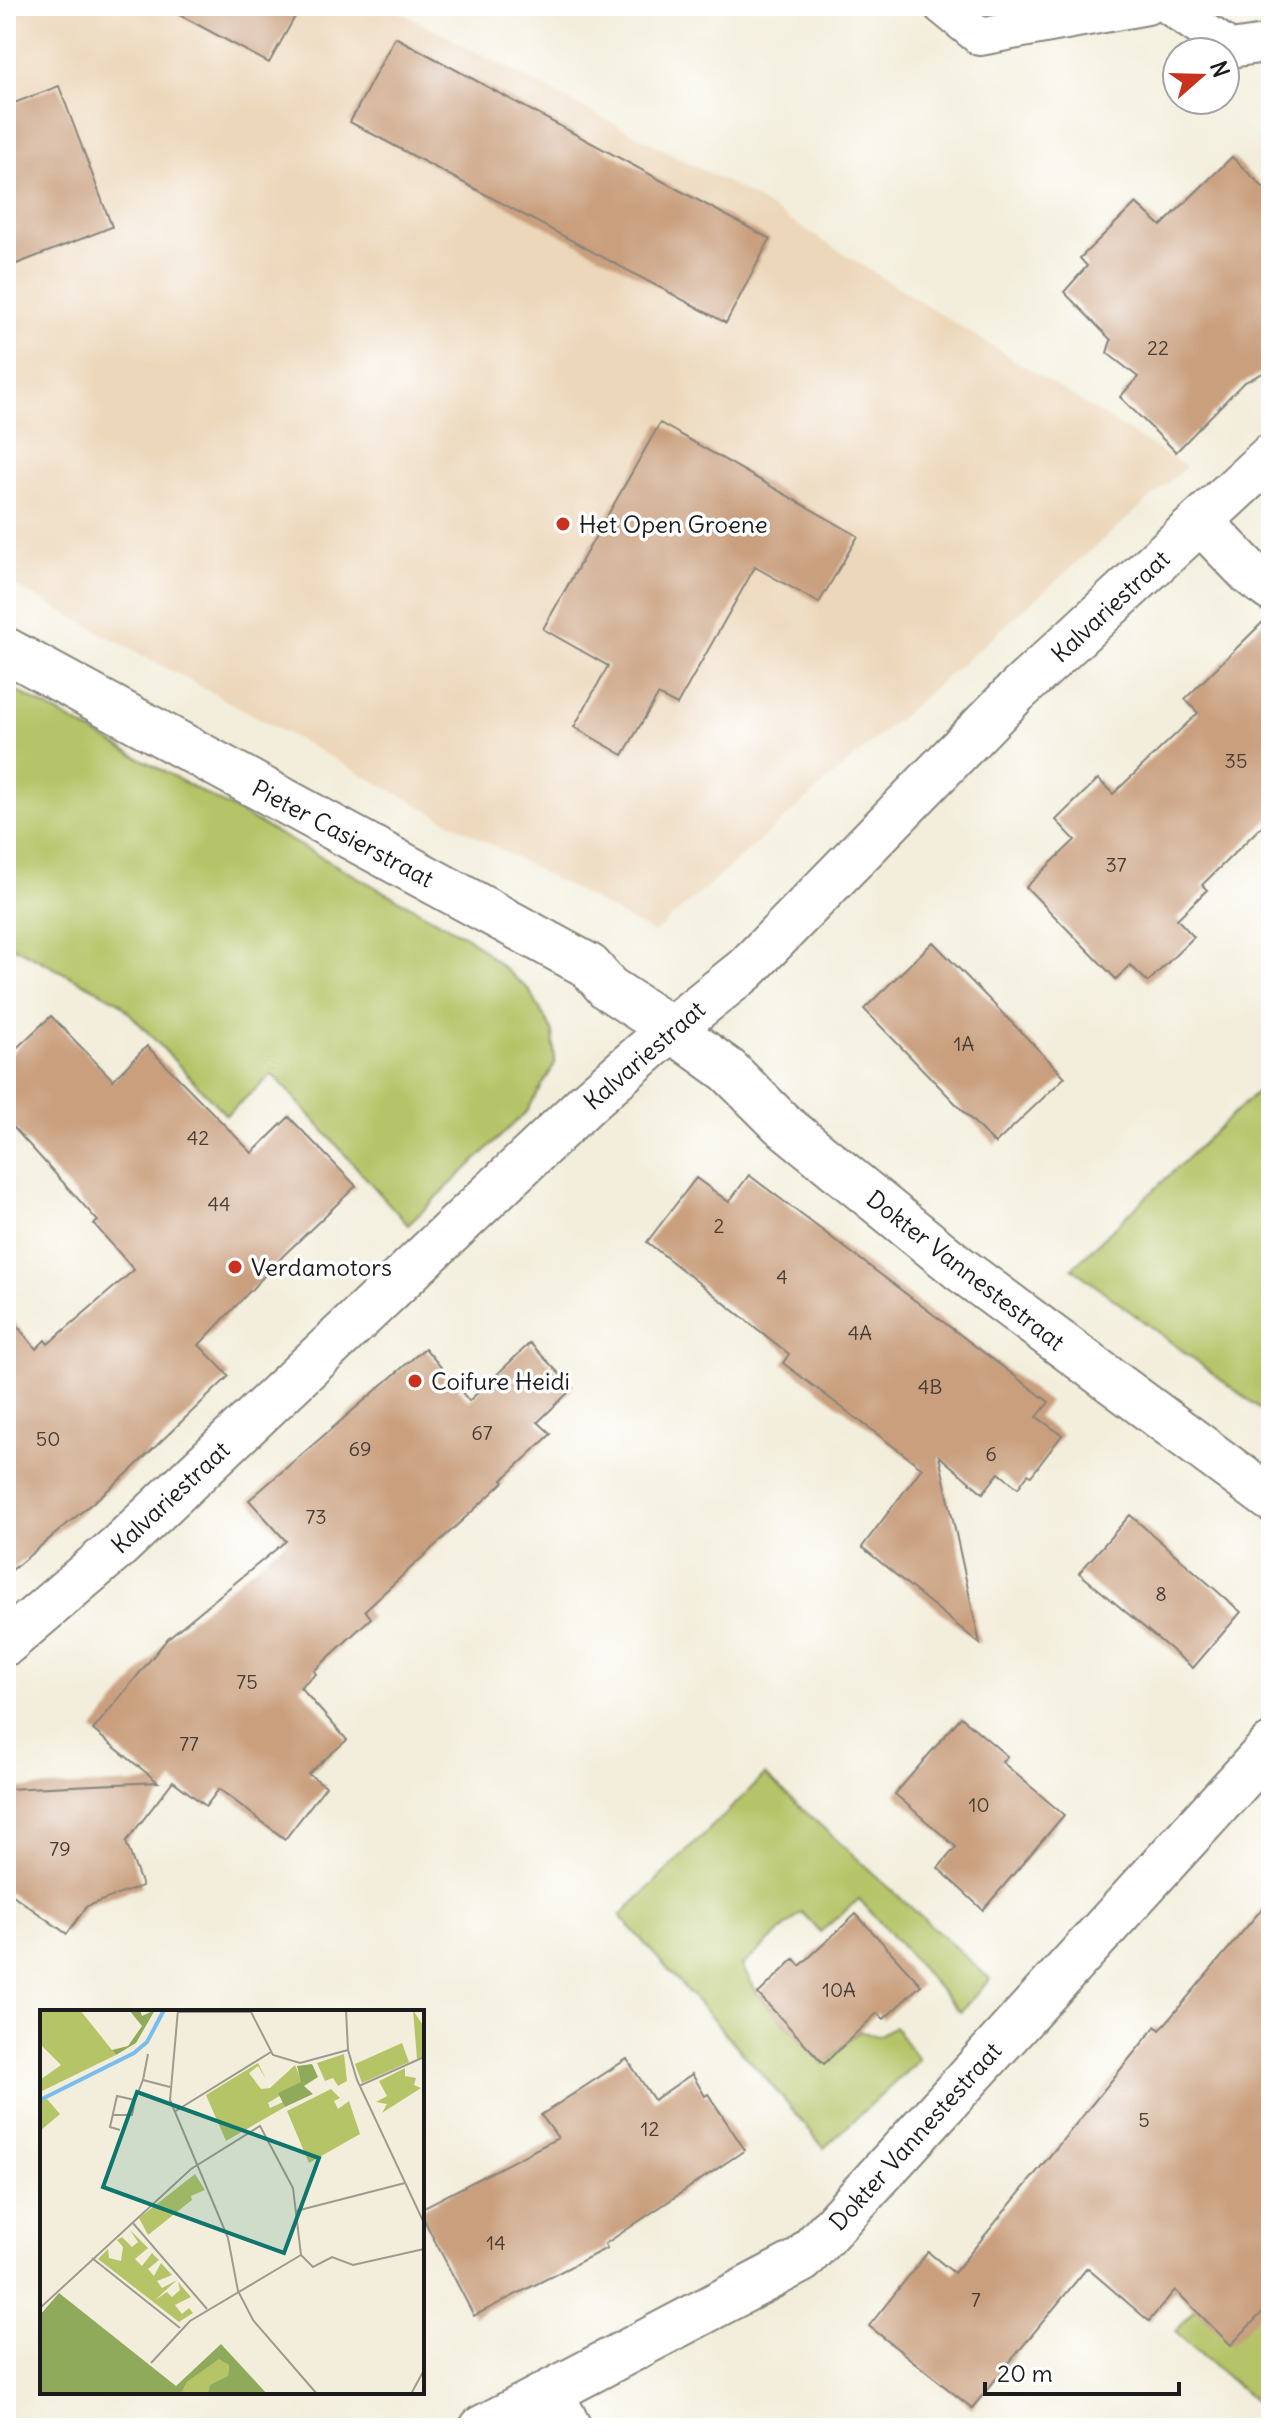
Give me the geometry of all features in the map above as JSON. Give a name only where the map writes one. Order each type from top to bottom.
[{"type":"street","name":"Kalvariestraat","points":[[6,1643],[118,1547],[588,1102],[746,969],[1016,692],[1271,456]]},
{"type":"street","points":[[1201,522],[1251,574],[1271,589]]},
{"type":"street","name":"Pieter Casierstraat","points":[[6,650],[589,966],[608,988],[671,1029]]},
{"type":"street","name":"Dokter Vannestestraat","points":[[671,1029],[729,1071],[782,1124],[959,1268],[1271,1499]]},
{"type":"street","name":"Dokter Vannestestraat","points":[[482,2428],[560,2410],[802,2260],[1271,1746]]},
{"type":"lane","points":[[942,6],[980,37],[1147,6]]},
{"type":"lane","points":[[1169,6],[1231,49],[1271,43]]},
{"type":"shaded area","name":"Het Open Groene","points":[[6,6],[389,6],[743,191],[1186,467],[654,933],[6,581]]},
{"type":"green space","points":[[6,685],[469,938],[529,990],[553,1032],[555,1064],[527,1111],[408,1225],[273,1074],[226,1115],[118,1001],[6,943]]},
{"type":"green space","points":[[1271,1078],[1271,1417],[1072,1268]]},
{"type":"green space","points":[[765,1775],[990,1979],[960,2012],[859,1899],[820,1932],[802,1912],[742,1966],[758,1994],[824,2064],[859,2031],[878,2036],[894,2026],[919,2060],[824,2148],[620,1916]]},
{"type":"green space","points":[[1271,2226],[1271,2415],[1175,2332]]},
{"type":"building","points":[[163,6],[301,6],[269,63]]},
{"type":"building","points":[[395,37],[770,239],[726,323],[350,122]]},
{"type":"building","points":[[59,86],[112,227],[6,268],[6,106]]},
{"type":"building","points":[[1232,157],[1271,195],[1271,369],[1243,383],[1176,452],[1120,397],[1138,377],[1107,353],[1111,340],[1064,292],[1087,266],[1080,258],[1136,203],[1161,226]]},
{"type":"building","points":[[660,423],[858,536],[819,603],[755,567],[677,705],[658,695],[623,755],[574,727],[608,666],[543,629]]},
{"type":"building","points":[[1271,614],[1271,817],[1202,885],[1207,890],[1177,919],[1194,937],[1148,982],[1130,965],[1116,979],[1026,887],[1075,840],[1056,820],[1098,779],[1113,794],[1198,713],[1185,699]]},
{"type":"building","points":[[933,942],[1065,1077],[995,1144],[864,1009]]},
{"type":"building","points":[[51,1016],[113,1080],[147,1046],[252,1153],[289,1117],[356,1186],[284,1255],[199,1345],[229,1376],[127,1474],[6,1575],[6,1312],[36,1349],[45,1340],[48,1344],[134,1270],[94,1224],[98,1221],[6,1119],[6,1058]]},
{"type":"building","points":[[749,1175],[1049,1402],[1037,1417],[1062,1435],[1018,1488],[999,1473],[983,1493],[939,1456],[980,1644],[862,1547],[922,1468],[783,1363],[789,1354],[647,1242],[696,1178],[729,1202]]},
{"type":"building","points":[[530,1343],[573,1388],[538,1422],[551,1434],[502,1480],[504,1482],[365,1610],[371,1618],[300,1687],[347,1740],[308,1774],[326,1786],[285,1839],[219,1789],[206,1806],[173,1781],[126,1842],[142,1886],[87,1906],[67,1934],[6,1890],[6,1789],[158,1782],[93,1730],[168,1638],[286,1541],[249,1500],[425,1348],[469,1401]]},
{"type":"building","points":[[1130,1515],[1241,1612],[1193,1668],[1079,1573]]},
{"type":"building","points":[[961,1717],[1007,1756],[1002,1762],[1064,1815],[983,1910],[938,1868],[956,1847],[895,1794]]},
{"type":"building","points":[[1271,1898],[1271,2303],[1231,2345],[1175,2290],[1149,2321],[1087,2268],[972,2408],[869,2326],[928,2252],[954,2273],[1156,2026],[1160,2030]]},
{"type":"building","points":[[856,1914],[921,1985],[884,2019],[877,2013],[824,2064],[758,1994],[794,1959],[800,1966]]},
{"type":"building","points":[[627,2059],[654,2100],[692,2074],[745,2150],[605,2244],[607,2248],[474,2316],[424,2220],[424,2207],[558,2138],[541,2115]]},
{"type":"place","name":"Het Open Groene","points":[[563,524]]},
{"type":"place","name":"Verdamotors","points":[[235,1267]]},
{"type":"place","name":"Coifure Heidi","points":[[415,1381]]}]
